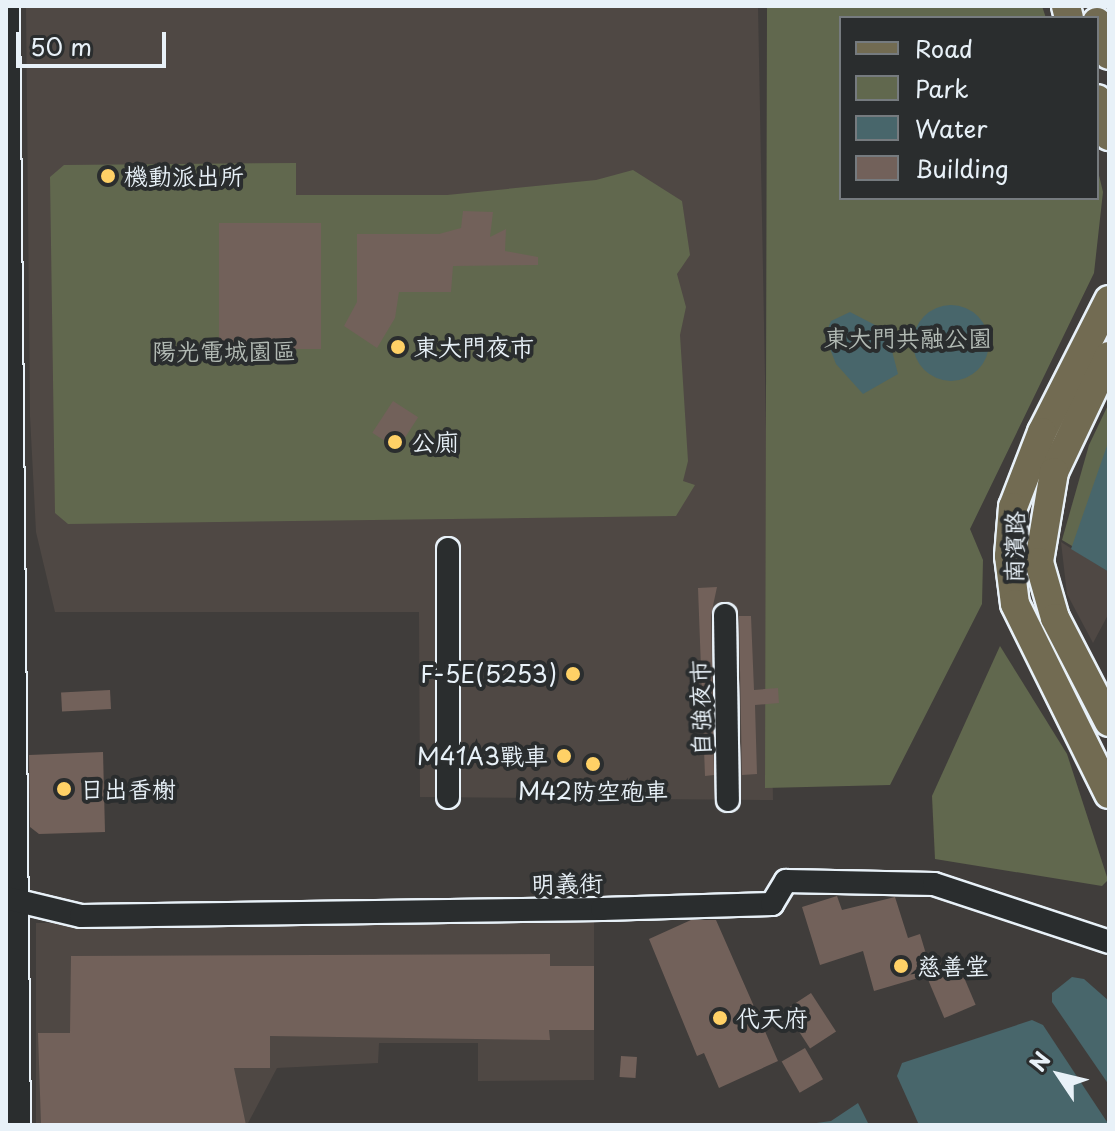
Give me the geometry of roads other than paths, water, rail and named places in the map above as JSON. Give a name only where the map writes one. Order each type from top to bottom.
[{"type":"main road","points":[[1099,28],[1109,55]]},
{"type":"main road","points":[[1099,105],[1109,136]]},
{"type":"main road","name":"南濱路","points":[[1109,300],[1042,432],[1013,507],[1009,556],[1015,604],[1109,794]]},
{"type":"main road","name":"南濱路","points":[[1109,356],[1054,472],[1039,562],[1055,618],[1109,722]]},
{"type":"street","points":[[8,6],[12,1038],[19,1125]]},
{"type":"street","points":[[448,549],[448,797]]},
{"type":"street","name":"自強夜市","points":[[725,615],[728,800]]},
{"type":"street","name":"明義街","points":[[11,898],[81,916],[632,908],[772,904],[786,881],[934,884],[1109,942]]},
{"type":"water","points":[[951,305],[966,308],[978,316],[986,328],[989,343],[986,358],[978,370],[966,378],[951,381],[936,378],[924,370],[916,358],[913,343],[916,328],[924,316],[936,308]]},
{"type":"water","points":[[850,312],[875,325],[891,347],[898,374],[863,394],[836,364],[825,336],[831,321]]},
{"type":"water","points":[[1109,440],[1109,572],[1071,549]]},
{"type":"water","points":[[1072,977],[1084,979],[1109,1001],[1109,1085],[1052,1002],[1052,993]]},
{"type":"water","points":[[1032,1020],[1043,1025],[1109,1125],[919,1125],[897,1076],[902,1063]]},
{"type":"water","points":[[858,1103],[869,1125],[802,1125],[831,1121]]},
{"type":"place","name":"機動派出所","points":[[108,176]]},
{"type":"place","name":"東大門夜市","points":[[398,347]]},
{"type":"place","name":"公廁","points":[[395,442]]},
{"type":"place","name":"F-5E(5253)","points":[[573,674]]},
{"type":"place","name":"M41A3戰車","points":[[564,756]]},
{"type":"place","name":"M42防空砲車","points":[[593,764]]},
{"type":"place","name":"日出香榭","points":[[64,789]]},
{"type":"place","name":"慈善堂","points":[[901,966]]},
{"type":"place","name":"代天府","points":[[720,1018]]},
{"type":"park label","name":"東大門共融公園","points":[[908,338]]},
{"type":"park label","name":"陽光電城園區","points":[[224,351]]}]
